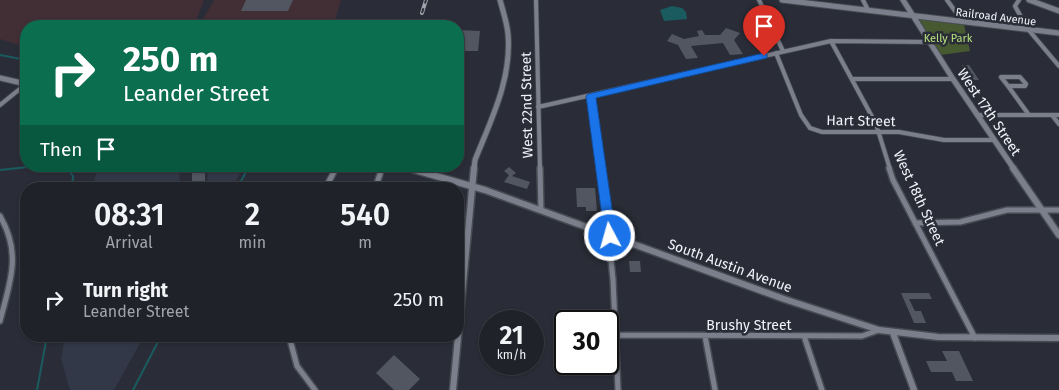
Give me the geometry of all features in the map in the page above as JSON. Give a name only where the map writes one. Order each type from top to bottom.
[{"type":"main road","points":[[464,265],[475,160],[499,101],[508,66],[508,34],[500,0]]},
{"type":"main road","name":"Railroad Avenue","points":[[782,0],[813,2],[1059,33]]},
{"type":"main road","name":"West 17th Street","points":[[903,0],[953,79],[1059,235]]},
{"type":"main road","points":[[1029,0],[1059,11]]},
{"type":"main road","points":[[0,78],[20,83]]},
{"type":"main road","name":"South Austin Avenue","points":[[423,172],[457,182]]},
{"type":"main road","name":"South Austin Avenue","points":[[464,184],[541,210],[784,299],[879,330],[893,333],[975,338],[1059,338]]},
{"type":"main road","points":[[893,333],[914,390]]},
{"type":"main road","points":[[453,390],[457,342]]},
{"type":"street","name":"West 22nd Street","points":[[536,0],[541,210]]},
{"type":"street","points":[[759,0],[783,51]]},
{"type":"street","points":[[863,0],[868,10]]},
{"type":"street","points":[[947,0],[963,22]]},
{"type":"street","points":[[1019,0],[1015,9],[1028,29],[1059,66]]},
{"type":"street","points":[[538,107],[831,41],[929,42]]},
{"type":"street","name":"West 18th Street","points":[[831,41],[878,132],[889,169],[975,338]]},
{"type":"street","name":"Hart Street","points":[[776,53],[801,115],[810,128],[822,132],[906,133],[944,140],[994,140]]},
{"type":"street","points":[[1007,86],[1025,86],[1020,77],[1002,77],[1007,86],[1029,115]]},
{"type":"street","points":[[852,79],[953,79]]},
{"type":"street","points":[[0,105],[20,89]]},
{"type":"street","points":[[591,96],[610,236],[615,310]]},
{"type":"street","points":[[977,115],[1059,115]]},
{"type":"street","points":[[1052,115],[1059,124]]},
{"type":"street","points":[[916,223],[960,222],[1007,210],[1059,210]]},
{"type":"street","points":[[0,216],[11,235],[14,252],[12,272],[0,321]]},
{"type":"street","name":"Brushy Street","points":[[619,335],[862,336],[879,330]]},
{"type":"street","points":[[704,336],[716,390]]},
{"type":"street","points":[[804,336],[822,390]]},
{"type":"street","points":[[290,342],[291,354],[297,370],[315,390]]},
{"type":"street","points":[[618,375],[618,390]]},
{"type":"shaded area","points":[[0,0],[204,0],[196,20],[20,20],[20,45],[0,39]]},
{"type":"shaded area","points":[[214,0],[341,0],[335,20],[203,20]]},
{"type":"shaded area","points":[[672,6],[682,8],[686,12],[687,19],[664,21],[660,10]]},
{"type":"shaded area","points":[[96,172],[180,172],[179,182],[94,182]]},
{"type":"shaded area","points":[[208,172],[241,172],[235,182],[207,182]]},
{"type":"shaded area","points":[[64,342],[141,342],[114,390],[70,390],[61,359]]},
{"type":"green space","name":"Kelly Park","points":[[916,18],[964,25],[970,51],[940,55]]},
{"type":"building","points":[[246,0],[293,0],[288,11],[241,11]]},
{"type":"building","points":[[726,28],[740,33],[734,40],[743,54],[730,55],[723,43],[691,46],[698,58],[686,59],[678,45],[667,41],[672,34],[684,39],[699,36],[697,31],[702,30],[705,35],[720,35]]},
{"type":"building","points":[[464,30],[480,31],[478,51],[464,51]]},
{"type":"building","points":[[962,65],[969,65],[979,80],[962,80],[958,73],[968,74]]},
{"type":"building","points":[[509,167],[516,173],[512,176],[530,182],[527,189],[504,182],[509,175],[504,171]]},
{"type":"building","points":[[192,172],[205,172],[205,182],[192,182]]},
{"type":"building","points":[[576,188],[595,188],[597,211],[586,211],[586,207],[577,207]]},
{"type":"building","points":[[629,261],[640,261],[641,272],[630,272]]},
{"type":"building","points":[[901,293],[929,293],[932,299],[909,299],[915,311],[921,311],[926,323],[914,323]]},
{"type":"building","points":[[942,351],[959,351],[973,381],[956,381],[952,372],[931,372],[926,361],[947,361]]},
{"type":"building","points":[[394,355],[420,379],[409,390],[394,390],[376,373]]},
{"type":"waterway","points":[[0,55],[20,59]]},
{"type":"waterway","points":[[0,170],[20,168]]},
{"type":"waterway","points":[[70,172],[73,176],[73,182]]},
{"type":"waterway","points":[[241,182],[246,172]]},
{"type":"waterway","points":[[37,390],[46,342]]},
{"type":"waterway","points":[[133,390],[158,342]]},
{"type":"railway","points":[[422,13],[426,0]]},
{"type":"route","points":[[610,236],[591,96],[764,56]]}]
